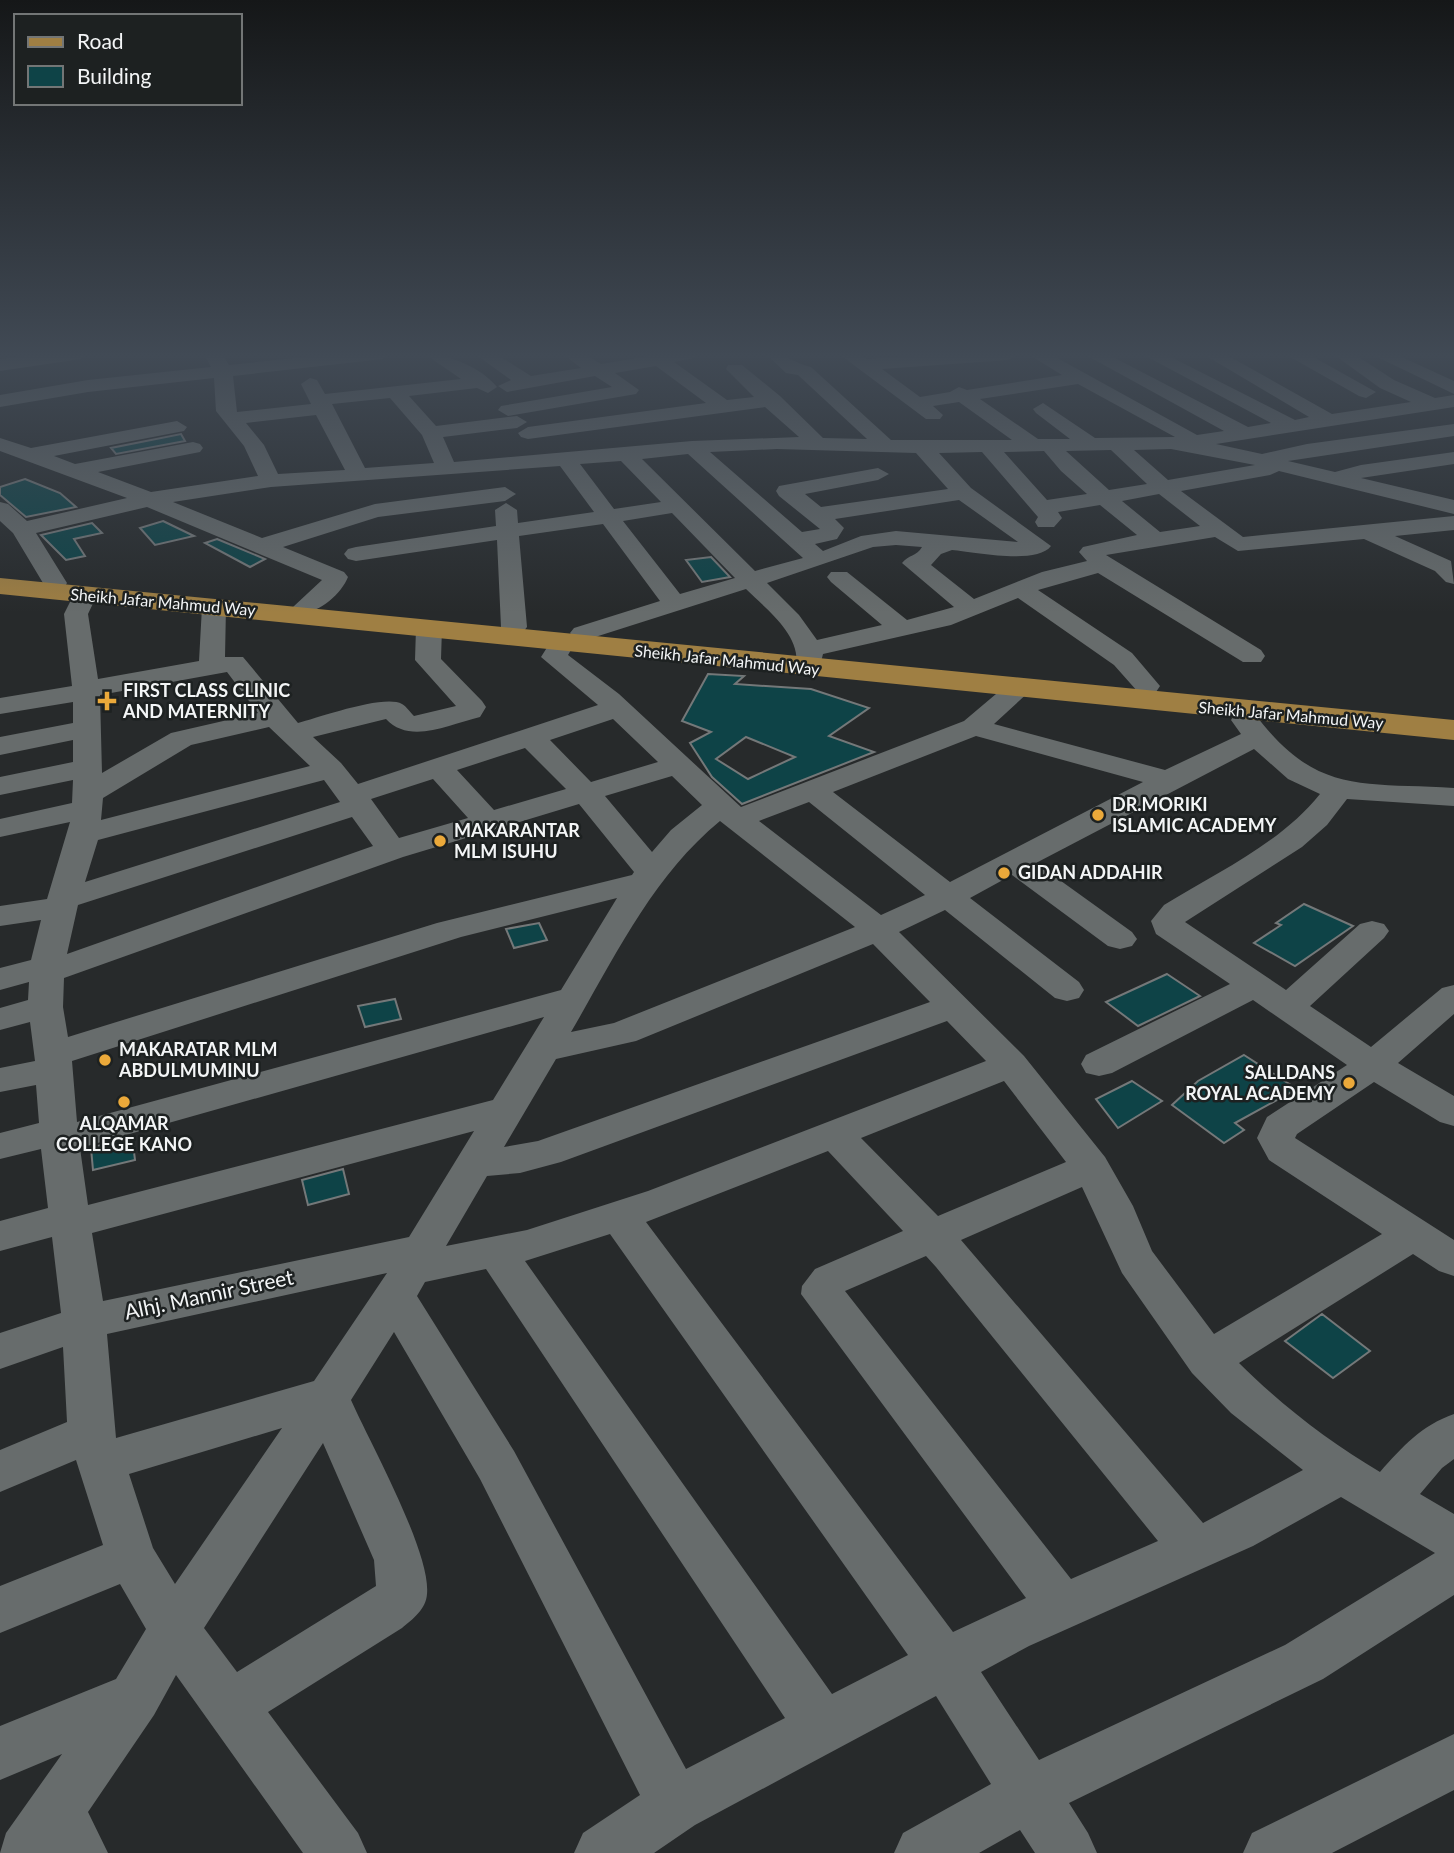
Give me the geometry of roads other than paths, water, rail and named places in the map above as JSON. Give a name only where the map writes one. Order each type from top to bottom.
[{"type":"main road","name":"Sheikh Jafar Mahmud Way","points":[[0,577],[70,589],[214,607],[429,628],[1147,686],[1454,717]]},
{"type":"main road","name":"Sheikh Jafar Mahmud Way","points":[[0,586],[305,607],[514,627],[572,638]]},
{"type":"main road","name":"Sheikh Jafar Mahmud Way","points":[[810,657],[1019,689],[1454,730]]},
{"type":"street","points":[[27,455],[105,440]]},
{"type":"street","points":[[190,440],[216,488]]},
{"type":"street","points":[[251,440],[271,481]]},
{"type":"street","points":[[343,440],[362,474],[375,511]]},
{"type":"street","points":[[434,440],[447,469]]},
{"type":"street","points":[[537,440],[558,460],[606,517],[674,603]]},
{"type":"street","points":[[736,440],[776,465],[803,486]]},
{"type":"street","points":[[814,440],[818,444]]},
{"type":"street","points":[[880,440],[885,445]]},
{"type":"street","points":[[972,440],[981,446],[1051,518],[1049,521],[1014,529]]},
{"type":"street","points":[[1035,440],[1155,539]]},
{"type":"street","points":[[1085,440],[1090,444]]},
{"type":"street","points":[[1190,440],[1335,480],[1454,507]]},
{"type":"street","points":[[22,529],[146,500],[271,481],[504,465],[692,447],[742,444],[981,446],[1194,443],[1207,440]]},
{"type":"street","points":[[1042,508],[1164,488],[1273,464],[1307,450],[1378,440]]},
{"type":"street","points":[[1428,440],[1454,457]]},
{"type":"street","points":[[1115,443],[1164,488],[1243,545],[1454,523]]},
{"type":"street","points":[[0,444],[74,470],[264,545],[335,577]]},
{"type":"street","points":[[858,445],[862,456],[904,502]]},
{"type":"street","points":[[921,446],[963,493],[1039,546],[1029,550],[890,538],[859,544],[820,560],[674,603],[666,608],[572,638],[554,657],[617,708],[729,812],[877,929],[1012,1065],[1091,1167],[1113,1206],[1123,1236],[1137,1262],[1208,1360],[1247,1401],[1341,1473],[1454,1539]]},
{"type":"street","points":[[692,447],[820,560]]},
{"type":"street","points":[[74,470],[193,448]]},
{"type":"street","points":[[626,454],[790,620],[810,657],[972,608],[1070,570],[1102,565]]},
{"type":"street","points":[[1335,480],[1361,471],[1454,457]]},
{"type":"street","points":[[504,465],[514,627]]},
{"type":"street","points":[[798,540],[833,532],[833,528],[786,493],[803,486],[878,474]]},
{"type":"street","points":[[1406,497],[1454,485]]},
{"type":"street","points":[[814,515],[963,493]]},
{"type":"street","points":[[264,545],[375,511],[505,494]]},
{"type":"street","points":[[356,554],[677,506]]},
{"type":"street","points":[[0,509],[22,529],[70,589],[76,614],[87,703],[86,801],[47,982],[58,1136],[84,1322],[97,1447],[131,1556],[174,1629],[338,1853]]},
{"type":"street","points":[[305,607],[335,581],[335,577],[355,567],[356,554],[330,525]]},
{"type":"street","points":[[1219,530],[1094,549],[1091,552],[1102,565],[1252,656]]},
{"type":"street","points":[[1371,533],[1443,566],[1454,577]]},
{"type":"street","points":[[947,544],[932,550],[928,558],[915,563],[972,608]]},
{"type":"street","points":[[839,577],[904,630]]},
{"type":"street","points":[[1020,589],[1123,659],[1147,686]]},
{"type":"street","points":[[212,666],[214,607]]},
{"type":"street","points":[[0,786],[86,801],[181,739],[393,710],[406,724],[412,725],[470,711],[472,707],[428,660],[429,628]]},
{"type":"street","points":[[0,746],[87,703],[212,666],[234,663],[283,726],[331,769],[357,800],[392,850]]},
{"type":"street","points":[[54,1838],[174,1629],[409,1271],[647,877],[682,837],[729,812],[812,790],[974,727],[1019,689]]},
{"type":"street","points":[[0,706],[87,703]]},
{"type":"street","points":[[0,916],[63,903],[617,708]]},
{"type":"street","points":[[1238,710],[1257,738],[1315,783],[1340,788],[1454,797]]},
{"type":"street","points":[[974,727],[1169,779]]},
{"type":"street","points":[[531,737],[586,793],[647,877]]},
{"type":"street","points":[[542,1050],[624,1033],[877,929],[949,896],[1229,748],[1257,738]]},
{"type":"street","points":[[0,1019],[47,982],[392,850],[680,765]]},
{"type":"street","points":[[0,828],[86,801],[331,769]]},
{"type":"street","points":[[440,769],[487,821]]},
{"type":"street","points":[[1340,788],[1316,819],[1292,840],[1176,912],[1168,921],[1168,927],[1373,1065],[1454,1113]]},
{"type":"street","points":[[812,790],[1067,990]]},
{"type":"street","points":[[1014,862],[1120,939]]},
{"type":"street","points":[[0,1080],[437,933],[647,877]]},
{"type":"street","points":[[1289,1006],[1372,931]]},
{"type":"street","points":[[0,979],[47,982]]},
{"type":"street","points":[[1099,1064],[1254,986]]},
{"type":"street","points":[[1454,996],[1373,1065],[1281,1126],[1276,1138],[1283,1150],[1454,1260]]},
{"type":"street","points":[[0,1146],[58,1136],[575,997]]},
{"type":"street","points":[[473,1164],[520,1159],[547,1152],[954,1006]]},
{"type":"street","name":"Alhj. Mannir Street","points":[[0,1351],[84,1322],[409,1271],[497,1253],[619,1215],[1012,1065]]},
{"type":"street","points":[[0,1236],[71,1221],[505,1110]]},
{"type":"street","points":[[834,1134],[932,1237],[1192,1547]]},
{"type":"street","points":[[1062,1606],[822,1294],[823,1286],[830,1280],[1091,1167]]},
{"type":"street","points":[[619,1215],[945,1664],[1068,1853]]},
{"type":"street","points":[[1208,1360],[1414,1234]]},
{"type":"street","points":[[497,1253],[824,1729]]},
{"type":"street","points":[[409,1271],[497,1465],[675,1805]]},
{"type":"street","points":[[0,1472],[97,1447],[326,1396]]},
{"type":"street","points":[[232,1706],[384,1611],[402,1596],[398,1560],[326,1396]]},
{"type":"street","points":[[1387,1498],[1425,1454],[1454,1433]]},
{"type":"street","points":[[603,1853],[675,1805],[945,1664],[1062,1606],[1192,1547],[1236,1531],[1341,1473]]},
{"type":"street","points":[[0,1610],[131,1556]]},
{"type":"street","points":[[923,1853],[1028,1794],[1304,1662],[1454,1568]]},
{"type":"street","points":[[0,1753],[135,1698]]},
{"type":"street","points":[[1272,1853],[1454,1761]]},
{"type":"place","name":"FIRST CLASS CLINIC AND MATERNITY","points":[[107,701]]},
{"type":"place","name":"DR.MORIKI ISLAMIC ACADEMY","points":[[1098,815]]},
{"type":"place","name":"MAKARANTAR MLM ISUHU","points":[[440,841]]},
{"type":"place","name":"GIDAN ADDAHIR","points":[[1004,873]]},
{"type":"place","name":"MAKARATAR MLM ABDULMUMINU","points":[[105,1060]]},
{"type":"place","name":"SALLDANS ROYAL ACADEMY","points":[[1349,1083]]},
{"type":"place","name":"ALQAMAR COLLEGE KANO","points":[[124,1102]]}]
